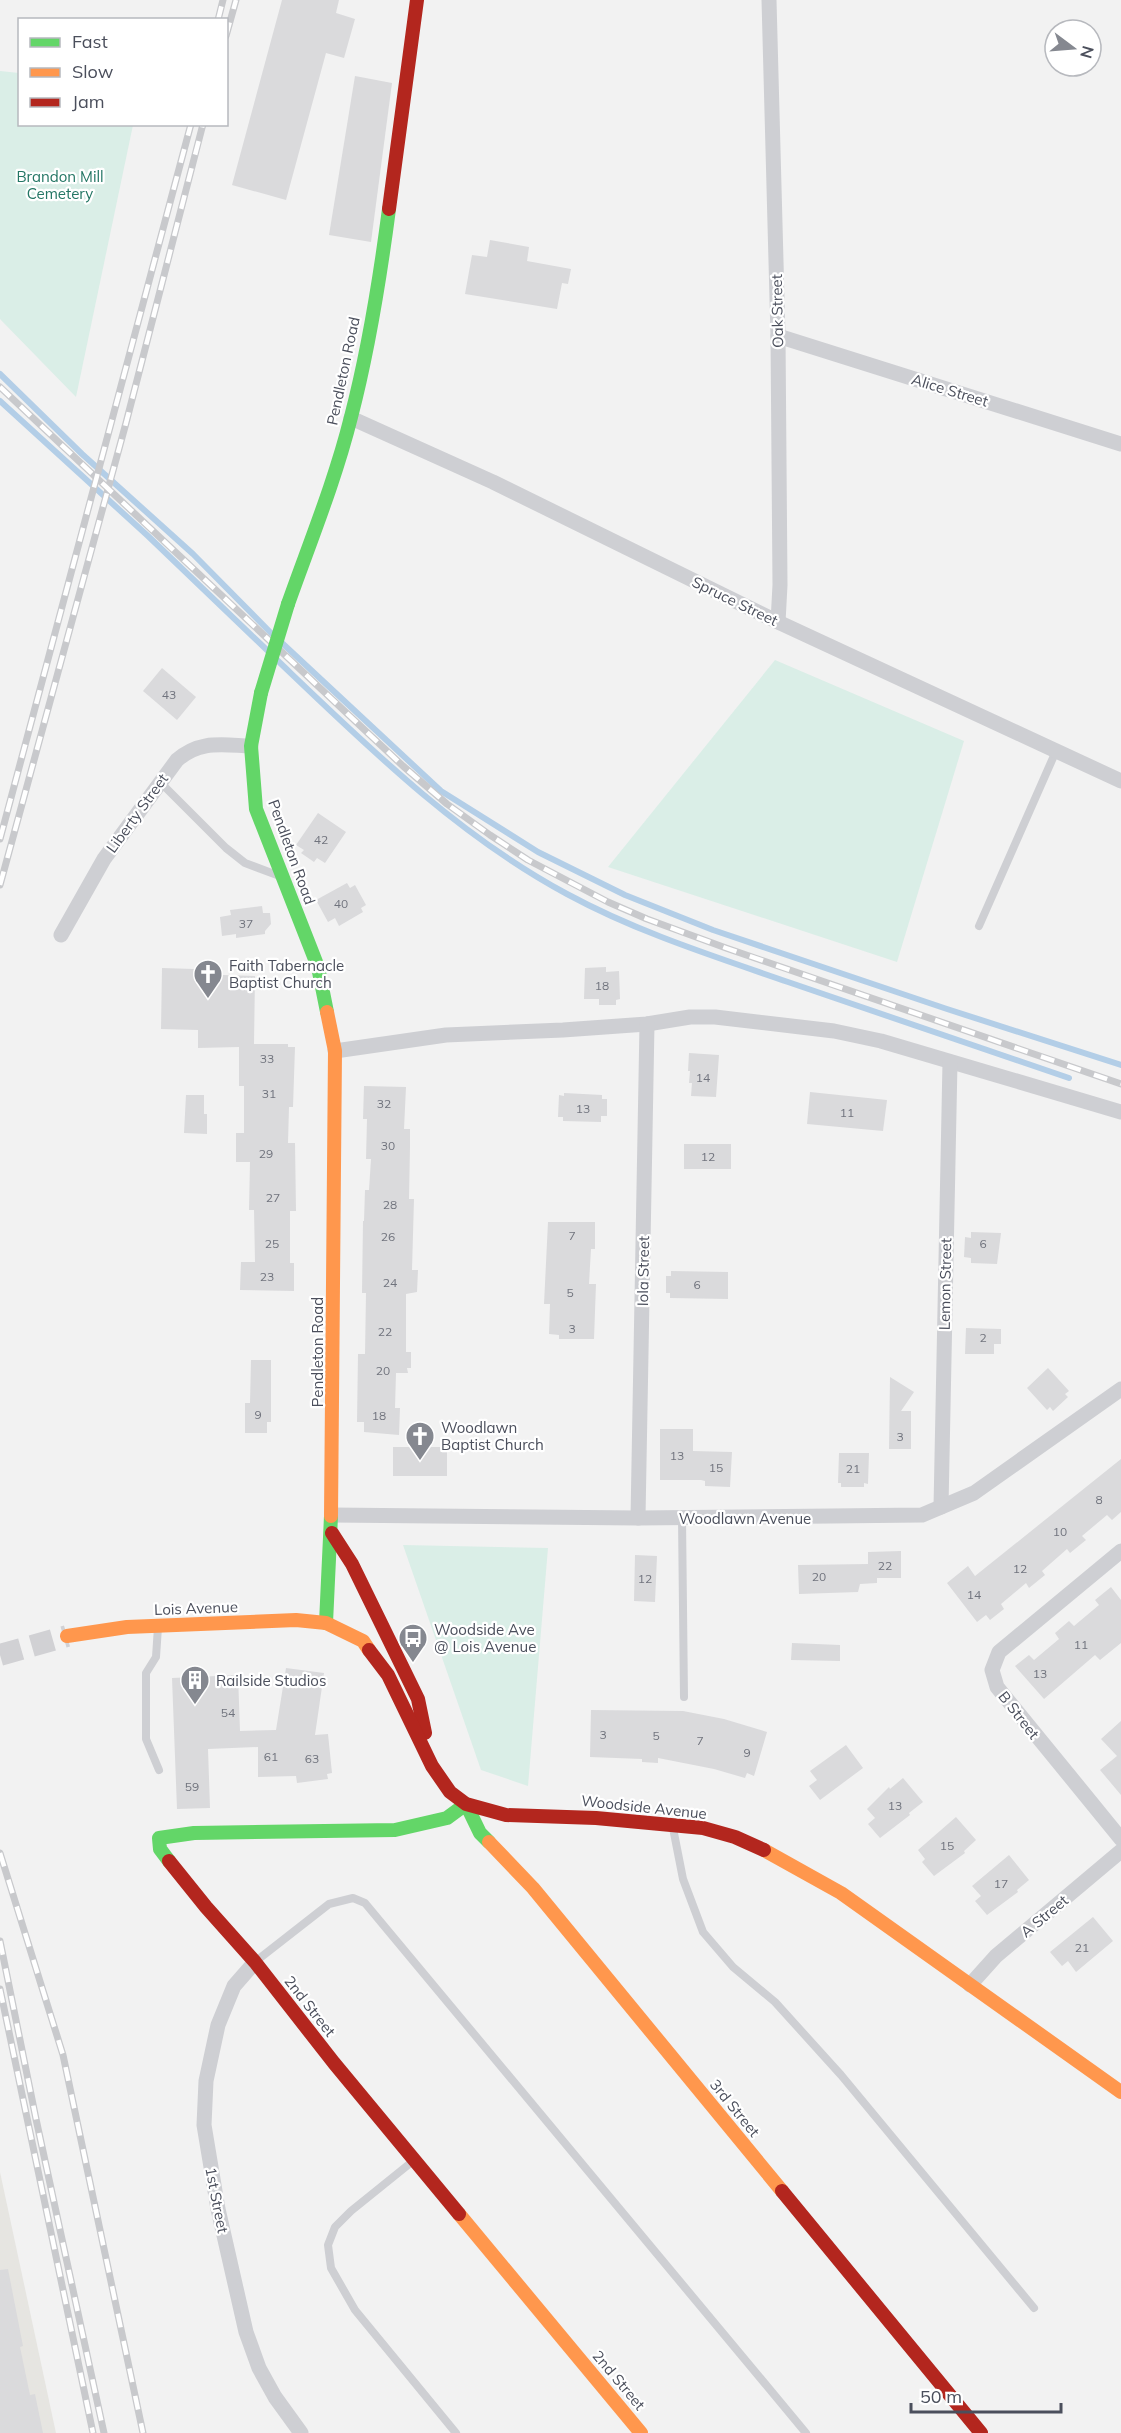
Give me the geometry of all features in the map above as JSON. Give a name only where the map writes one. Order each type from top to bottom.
[{"type":"street","name":"Pendleton Road","points":[[326,1623],[332,1533],[335,1051],[318,967],[256,809],[251,746],[261,693],[288,604],[330,488],[351,418],[382,265],[417,0]]},
{"type":"street","name":"Oak Street","points":[[769,0],[778,336],[780,585],[778,622]]},
{"type":"street","name":"Alice Street","points":[[778,336],[1121,444]]},
{"type":"street","name":"Spruce Street","points":[[351,418],[493,482],[778,622],[1121,782]]},
{"type":"street","name":"Liberty Street","points":[[61,935],[104,859],[177,760],[189,749],[201,745],[251,746]]},
{"type":"street","points":[[335,1051],[446,1035],[647,1024],[690,1017],[715,1017],[834,1030],[881,1041],[1121,1112]]},
{"type":"street","name":"Iola Street","points":[[638,1518],[647,1024]]},
{"type":"street","name":"Lemon Street","points":[[941,1507],[950,1062]]},
{"type":"street","name":"Woodlawn Avenue","points":[[332,1515],[638,1518],[922,1515],[974,1493],[1121,1389]]},
{"type":"street","points":[[332,1533],[352,1564],[418,1699],[432,1766]]},
{"type":"street","name":"B Street","points":[[1121,1551],[999,1652],[992,1670],[997,1687],[1121,1839]]},
{"type":"street","name":"Lois Avenue","points":[[67,1636],[127,1627],[296,1620],[326,1623]]},
{"type":"street","name":"Woodside Avenue","points":[[326,1623],[363,1641],[381,1667],[432,1766],[450,1792],[466,1804],[506,1815],[672,1824],[703,1828],[735,1837],[801,1868],[841,1893],[1121,2092]]},
{"type":"street","name":"2nd Street","points":[[466,1804],[447,1818],[395,1830],[194,1833],[159,1838],[160,1849],[206,1907],[255,1962],[333,2062],[641,2433]]},
{"type":"street","name":"3rd Street","points":[[466,1804],[480,1833],[533,1888],[981,2433]]},
{"type":"street","name":"A Street","points":[[970,1985],[996,1956],[1121,1851]]},
{"type":"street","name":"1st Street","points":[[255,1962],[234,1986],[218,2025],[206,2081],[204,2125],[218,2209],[246,2332],[259,2368],[275,2397],[301,2433]]},
{"type":"lane","points":[[980,926],[1056,751]]},
{"type":"lane","points":[[160,782],[226,848],[245,863],[283,878]]},
{"type":"lane","points":[[682,1518],[684,1697]]},
{"type":"lane","points":[[158,1626],[156,1657],[146,1672],[146,1739],[159,1770]]},
{"type":"lane","points":[[672,1824],[683,1879],[703,1932],[733,1967],[775,2002],[841,2075],[1034,2308]]},
{"type":"lane","points":[[255,1962],[329,1904],[353,1898],[365,1903],[806,2433]]},
{"type":"lane","points":[[415,2160],[351,2211],[335,2227],[328,2245],[331,2268],[355,2310],[456,2433]]},
{"type":"shaded area","points":[[0,2172],[56,2433],[0,2433]]},
{"type":"green space","name":"Brandon Mill Cemetery","points":[[0,71],[18,73],[18,126],[133,126],[76,397],[0,319]]},
{"type":"green space","points":[[775,660],[964,741],[897,962],[608,867]]},
{"type":"green space","points":[[403,1545],[548,1548],[528,1786],[481,1770]]},
{"type":"building","points":[[282,0],[339,0],[336,13],[355,19],[344,58],[326,53],[286,200],[232,185]]},
{"type":"building","points":[[355,76],[392,83],[371,242],[329,235]]},
{"type":"building","points":[[490,240],[529,247],[527,261],[571,269],[568,284],[562,283],[557,309],[465,294],[472,255],[487,257]]},
{"type":"building","points":[[162,668],[196,697],[177,720],[143,691]]},
{"type":"building","points":[[318,813],[346,832],[325,863],[317,858],[314,862],[301,853],[304,850],[296,845]]},
{"type":"building","points":[[347,883],[350,888],[355,885],[366,905],[361,908],[363,912],[339,926],[335,918],[328,922],[316,900]]},
{"type":"building","points":[[262,906],[263,913],[270,913],[271,924],[265,934],[236,938],[236,934],[222,936],[220,917],[231,915],[230,910]]},
{"type":"building","points":[[606,967],[606,972],[619,971],[620,999],[616,1000],[616,1005],[599,1005],[599,999],[584,999],[585,968]]},
{"type":"building","points":[[162,968],[194,969],[193,974],[255,976],[254,1044],[288,1044],[288,1047],[295,1047],[293,1107],[289,1107],[288,1143],[295,1143],[296,1211],[290,1211],[290,1263],[294,1263],[294,1291],[240,1290],[241,1262],[255,1262],[254,1210],[249,1210],[250,1162],[236,1162],[236,1133],[244,1133],[244,1086],[239,1086],[239,1047],[198,1048],[198,1030],[161,1029]]},
{"type":"building","points":[[689,1053],[719,1055],[716,1097],[691,1096],[692,1083],[689,1083],[690,1071],[688,1071]]},
{"type":"building","points":[[364,1086],[406,1087],[404,1129],[410,1129],[409,1199],[414,1199],[412,1270],[418,1270],[417,1292],[406,1294],[406,1352],[411,1352],[411,1368],[407,1368],[408,1373],[396,1373],[395,1408],[400,1408],[399,1435],[364,1432],[364,1422],[357,1422],[358,1354],[365,1354],[366,1293],[362,1293],[363,1221],[365,1190],[369,1190],[371,1159],[366,1159],[367,1119],[363,1119]]},
{"type":"building","points":[[810,1092],[887,1100],[883,1131],[807,1124]]},
{"type":"building","points":[[564,1093],[602,1095],[602,1099],[607,1099],[607,1116],[601,1116],[601,1122],[563,1121],[563,1117],[558,1117],[559,1095],[564,1096]]},
{"type":"building","points":[[186,1095],[204,1095],[207,1134],[184,1133]]},
{"type":"building","points":[[684,1144],[731,1144],[731,1169],[684,1169]]},
{"type":"building","points":[[548,1222],[595,1222],[595,1249],[591,1249],[589,1284],[596,1284],[594,1339],[559,1339],[559,1335],[549,1334],[550,1304],[544,1304]]},
{"type":"building","points":[[971,1232],[1001,1233],[997,1264],[971,1263],[971,1258],[964,1257],[965,1237],[971,1238]]},
{"type":"building","points":[[671,1271],[728,1272],[728,1299],[670,1298],[670,1293],[666,1293],[666,1276],[671,1276]]},
{"type":"building","points":[[966,1328],[1001,1329],[1001,1344],[994,1344],[994,1354],[965,1354]]},
{"type":"building","points":[[251,1360],[271,1360],[271,1422],[267,1422],[267,1433],[245,1433],[245,1403],[250,1403]]},
{"type":"building","points":[[1048,1368],[1069,1391],[1065,1394],[1068,1397],[1053,1411],[1050,1407],[1047,1410],[1027,1388]]},
{"type":"building","points":[[890,1377],[914,1392],[901,1411],[911,1411],[911,1449],[889,1449]]},
{"type":"building","points":[[660,1429],[693,1429],[693,1451],[732,1452],[730,1487],[705,1486],[705,1481],[701,1480],[660,1480]]},
{"type":"building","name":"Woodlawn Baptist Church","points":[[393,1447],[447,1447],[447,1476],[393,1476]]},
{"type":"building","points":[[839,1453],[869,1453],[868,1484],[864,1483],[864,1487],[841,1487],[841,1483],[838,1483]]},
{"type":"building","points":[[1121,1459],[1121,1512],[1112,1520],[1107,1515],[1082,1536],[1086,1540],[1070,1553],[1067,1549],[1042,1571],[1045,1575],[1029,1588],[1026,1583],[1001,1604],[1004,1609],[990,1620],[986,1615],[977,1622],[947,1583],[968,1566],[975,1576]]},
{"type":"building","points":[[901,1551],[901,1578],[877,1578],[877,1583],[860,1584],[858,1592],[799,1594],[798,1565],[868,1564],[868,1552]]},
{"type":"building","points":[[635,1555],[657,1556],[655,1602],[634,1601]]},
{"type":"building","points":[[1111,1587],[1121,1600],[1121,1643],[1100,1660],[1095,1655],[1044,1699],[1015,1666],[1029,1655],[1034,1660],[1059,1639],[1055,1633],[1069,1621],[1074,1626],[1099,1605],[1095,1600]]},
{"type":"building","points":[[792,1643],[840,1645],[840,1661],[791,1660]]},
{"type":"building","points":[[286,1668],[324,1673],[315,1735],[328,1734],[332,1773],[327,1774],[328,1779],[297,1783],[296,1776],[258,1777],[258,1747],[208,1749],[210,1808],[177,1809],[172,1678],[238,1675],[240,1731],[276,1730]]},
{"type":"building","points":[[591,1710],[683,1711],[724,1719],[767,1732],[754,1776],[747,1773],[745,1778],[714,1769],[658,1758],[658,1763],[642,1762],[642,1759],[590,1757]]},
{"type":"building","points":[[1121,1721],[1121,1795],[1100,1770],[1117,1756],[1101,1739]]},
{"type":"building","points":[[846,1745],[863,1768],[820,1800],[809,1786],[817,1780],[810,1771]]},
{"type":"building","points":[[903,1778],[923,1802],[880,1838],[868,1824],[875,1818],[867,1809],[889,1787],[890,1789]]},
{"type":"building","points":[[956,1817],[976,1840],[964,1851],[965,1853],[934,1876],[922,1862],[925,1859],[918,1850]]},
{"type":"building","points":[[1009,1855],[1029,1880],[1017,1890],[1018,1892],[987,1915],[975,1901],[981,1896],[972,1886]]},
{"type":"building","points":[[1093,1917],[1113,1941],[1076,1972],[1068,1961],[1062,1966],[1050,1952]]},
{"type":"building","points":[[8,2269],[30,2395],[35,2394],[43,2433],[0,2433],[0,2270]]},
{"type":"waterway","points":[[0,374],[82,454],[193,554],[272,634]]},
{"type":"waterway","points":[[0,401],[148,536],[269,652]]},
{"type":"waterway","points":[[282,643],[441,791],[538,852],[625,895],[713,930],[1121,1065]]},
{"type":"waterway","points":[[276,659],[414,787],[488,844],[567,894],[648,932],[704,953],[1069,1078]]},
{"type":"tunnel","points":[[0,1655],[67,1636]]},
{"type":"railway","points":[[218,18],[223,0]]},
{"type":"railway","points":[[228,29],[236,0]]},
{"type":"railway","points":[[0,839],[190,126]]},
{"type":"railway","points":[[0,885],[126,423],[202,126]]},
{"type":"railway","points":[[0,387],[403,766],[447,804],[528,860],[608,902],[647,919],[1121,1084]]},
{"type":"railway","points":[[0,1853],[63,2055],[143,2433]]},
{"type":"railway","points":[[0,1941],[104,2433]]},
{"type":"railway","points":[[0,1989],[93,2433]]},
{"type":"traffic: fast","points":[[288,604],[345,441],[373,313],[389,209]]},
{"type":"traffic: fast","points":[[261,693],[288,604]]},
{"type":"traffic: fast","points":[[261,693],[251,746],[256,809],[318,967],[327,1012]]},
{"type":"traffic: fast","points":[[326,1623],[331,1516]]},
{"type":"traffic: fast","points":[[169,1861],[160,1849],[159,1838],[194,1833],[395,1830],[447,1818],[466,1804],[480,1833],[489,1842]]},
{"type":"traffic: slow","points":[[327,1012],[335,1051],[331,1516]]},
{"type":"traffic: slow","points":[[67,1636],[127,1627],[296,1620],[326,1623],[363,1641],[369,1650]]},
{"type":"traffic: slow","points":[[489,1842],[533,1888],[782,2191]]},
{"type":"traffic: slow","points":[[764,1850],[841,1893],[1121,2092]]},
{"type":"traffic: slow","points":[[459,2214],[641,2433]]},
{"type":"traffic: jam","points":[[389,209],[417,0]]},
{"type":"traffic: jam","points":[[332,1533],[352,1564],[418,1699],[425,1733]]},
{"type":"traffic: jam","points":[[369,1650],[388,1675],[432,1766],[450,1792],[466,1804],[506,1815],[596,1818],[703,1828],[735,1837],[764,1850]]},
{"type":"traffic: jam","points":[[169,1861],[255,1962],[334,2063],[459,2214]]},
{"type":"traffic: jam","points":[[782,2191],[981,2433]]},
{"type":"place","name":"Faith Tabernacle Baptist Church","points":[[208,1000]]},
{"type":"place","name":"Woodlawn Baptist Church","points":[[420,1462]]},
{"type":"place","name":"Woodside Ave @ Lois Avenue","points":[[413,1664]]},
{"type":"place","name":"Railside Studios","points":[[195,1706]]}]
